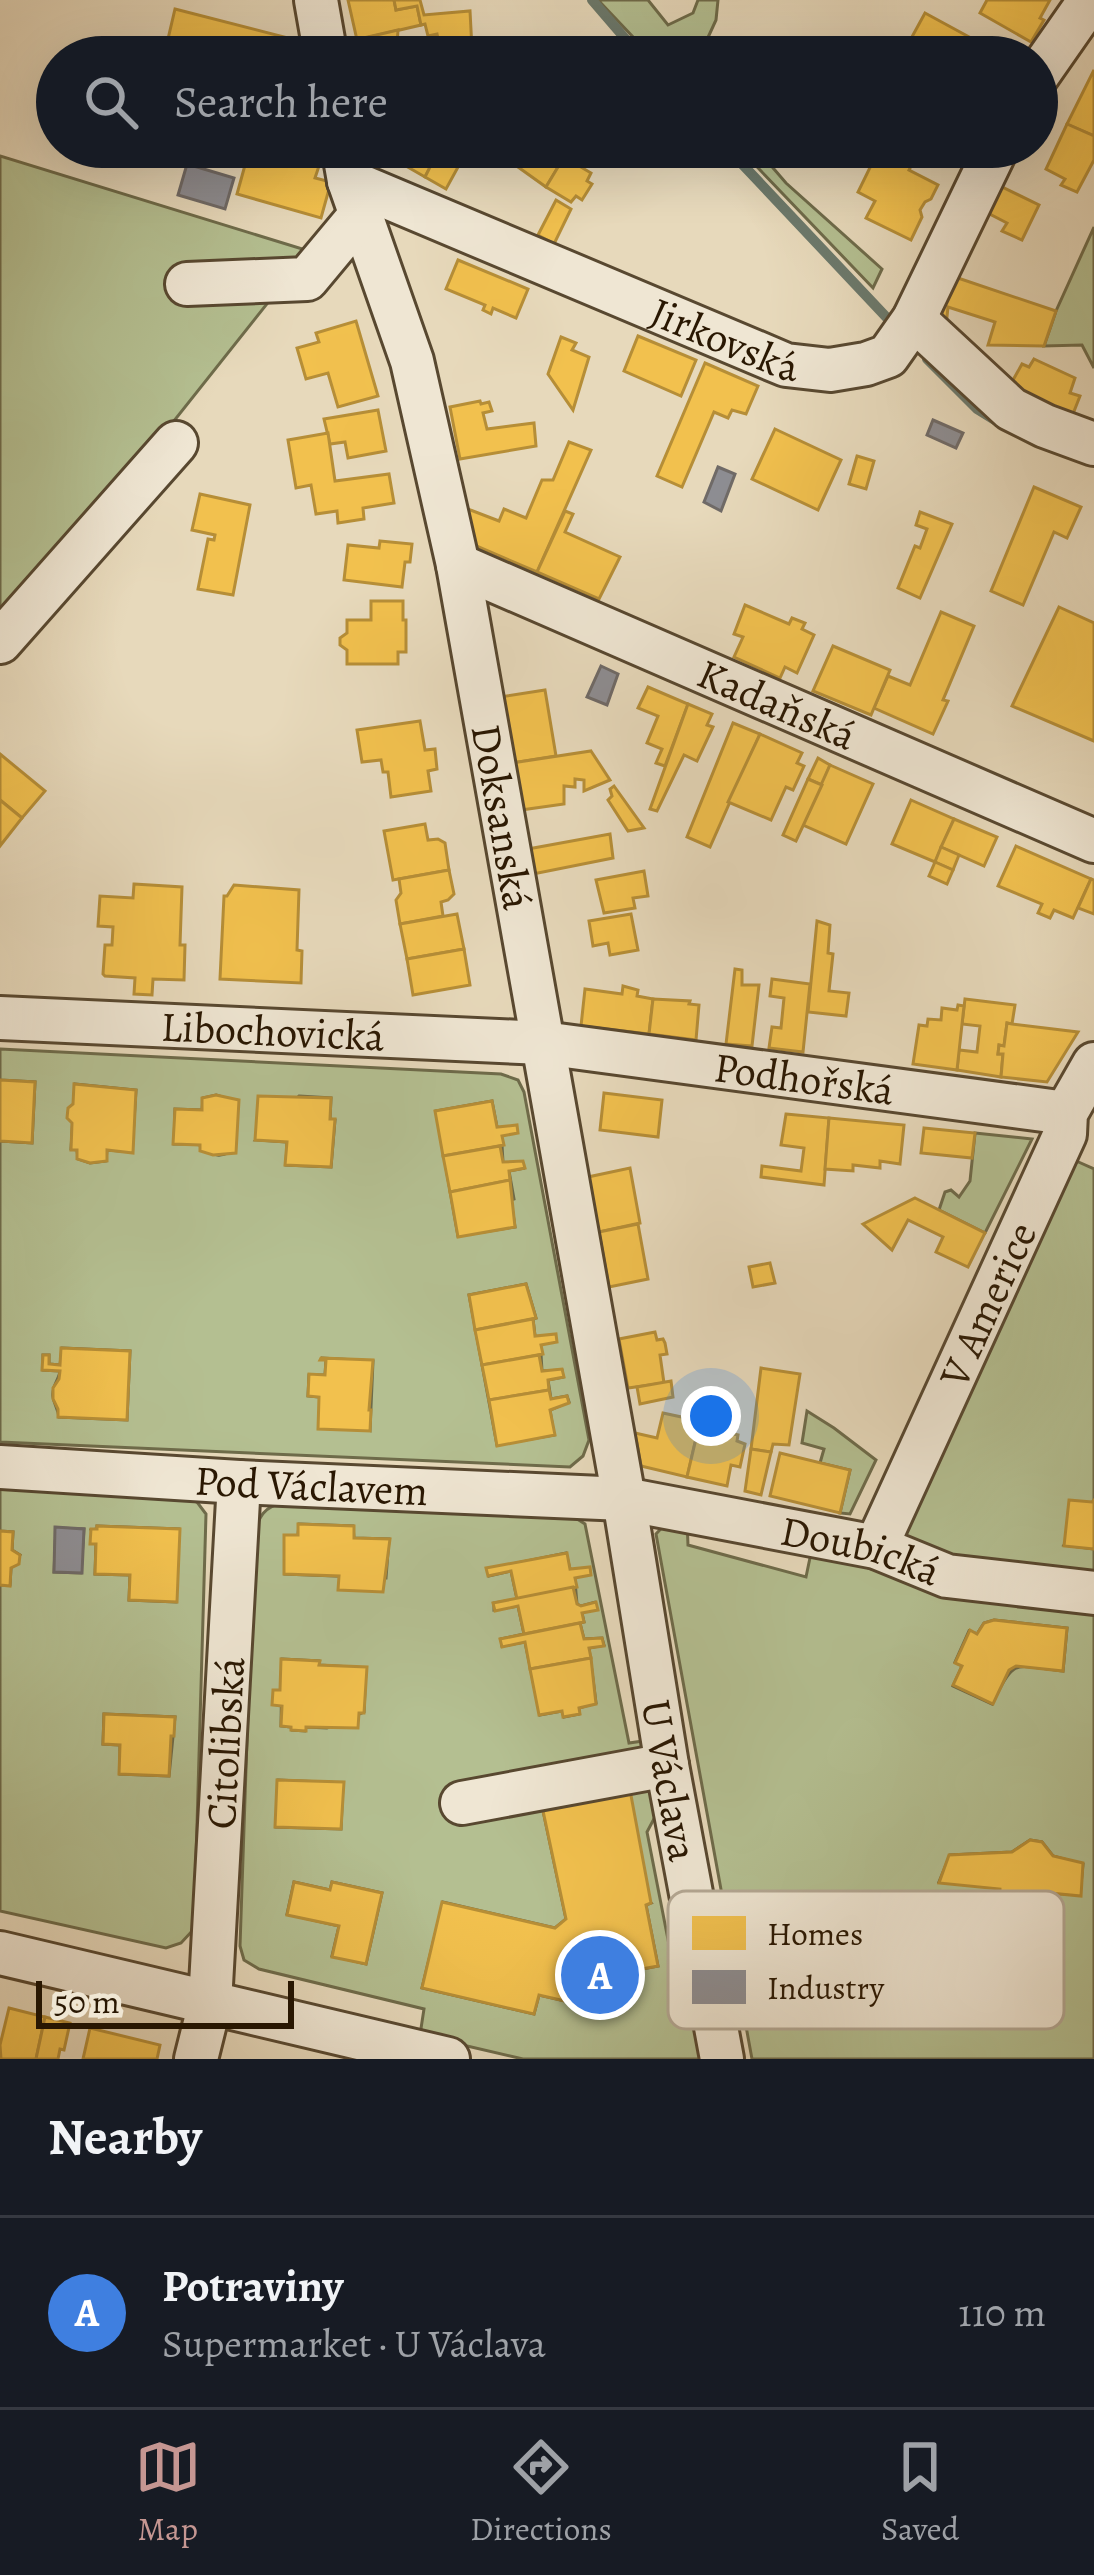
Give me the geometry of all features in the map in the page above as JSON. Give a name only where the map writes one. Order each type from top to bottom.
[{"type":"street","points":[[316,0],[322,36]]},
{"type":"street","points":[[1058,46],[1090,0]]},
{"type":"street","name":"Jirkovská","points":[[352,180],[786,365],[830,370],[888,356],[914,319],[987,168]]},
{"type":"street","points":[[187,284],[307,279],[352,180]]},
{"type":"street","name":"Doksanská","points":[[352,180],[412,362],[458,565],[624,1499]]},
{"type":"street","points":[[914,319],[1039,437],[1094,444]]},
{"type":"street","points":[[0,642],[176,443]]},
{"type":"street","name":"Kadaňská","points":[[458,565],[1094,841]]},
{"type":"street","name":"Libochovická","points":[[0,1018],[543,1043]]},
{"type":"street","name":"Podhořská","points":[[543,1043],[1075,1131]]},
{"type":"street","name":"V Americe","points":[[876,1547],[1075,1131],[1094,1064]]},
{"type":"street","name":"Pod Václavem","points":[[0,1467],[624,1499]]},
{"type":"street","name":"Citolibská","points":[[196,2059],[209,2002],[239,1482]]},
{"type":"street","name":"Doubická","points":[[624,1499],[876,1547],[947,1576],[1094,1593]]},
{"type":"street","name":"U Václava","points":[[624,1499],[691,1891]]},
{"type":"street","points":[[462,1804],[667,1765]]},
{"type":"street","points":[[0,1953],[448,2059]]},
{"type":"street","name":"U Václava","points":[[716,2029],[722,2059]]},
{"type":"green space","points":[[598,0],[648,0],[668,25],[693,13],[698,0],[718,0],[709,36],[632,36]]},
{"type":"green space","points":[[0,156],[309,251],[11,626],[0,632]]},
{"type":"green space","points":[[758,168],[773,168],[882,269],[873,288]]},
{"type":"green space","points":[[1094,227],[1094,368],[1082,345],[1044,346]]},
{"type":"green space","points":[[0,1049],[501,1074],[518,1080],[589,1440],[583,1456],[570,1467],[0,1442],[0,1141],[32,1143],[35,1082],[0,1080]],"holes":[[[75,1084],[136,1090],[132,1152],[107,1150],[106,1161],[90,1163],[78,1159],[77,1150],[71,1149]],[[216,1095],[232,1100],[230,1152],[217,1155],[200,1145],[174,1144],[175,1109],[202,1110],[203,1098]],[[299,1096],[331,1098],[330,1119],[335,1120],[331,1167],[286,1165],[287,1142],[256,1140]],[[492,1101],[501,1128],[503,1162],[525,1168],[509,1171],[515,1227],[458,1236],[436,1111]],[[526,1284],[536,1318],[535,1336],[540,1337],[542,1371],[562,1370],[563,1377],[548,1380],[551,1399],[567,1396],[569,1402],[550,1410],[554,1435],[497,1445],[469,1295]],[[62,1348],[130,1351],[127,1420],[59,1417],[53,1393],[60,1371],[43,1370],[43,1355],[49,1355],[49,1364],[60,1365]],[[321,1358],[373,1361],[370,1430],[319,1397],[308,1396],[309,1375],[325,1375],[326,1360]]]},
{"type":"green space","points":[[975,1133],[1032,1139],[985,1233],[939,1210],[945,1192],[951,1190],[959,1197],[970,1181]]},
{"type":"green space","points":[[1074,1160],[1094,1169],[1094,1500],[1064,1545],[1094,1549],[1094,1577],[969,1563],[899,1537]]},
{"type":"green space","points":[[807,1411],[876,1460],[850,1514],[840,1513],[850,1470],[820,1463],[824,1449],[802,1443]]},
{"type":"green space","points":[[0,1489],[182,1497],[197,1502],[206,1514],[194,1929],[181,1943],[166,1948],[0,1911],[0,1585],[10,1585],[11,1568],[20,1555],[12,1550],[13,1532],[0,1531]],"holes":[[[56,1528],[84,1529],[81,1573],[54,1572]],[[179,1529],[176,1602],[129,1600],[130,1575],[95,1574],[96,1544],[91,1530]],[[104,1714],[175,1717],[169,1776],[120,1774],[120,1745],[103,1744]]]},
{"type":"green space","points":[[282,1503],[574,1517],[585,1524],[629,1743],[643,1741],[656,1815],[647,1832],[668,1940],[668,2029],[696,2029],[702,2059],[523,2059],[420,2035],[424,2009],[259,1969],[244,1960],[240,1946],[254,1532],[271,1507]],"holes":[[[299,1524],[353,1526],[354,1538],[389,1539],[386,1578],[285,1574],[286,1539],[298,1535]],[[566,1553],[574,1570],[577,1604],[596,1602],[582,1613],[584,1622],[580,1623],[584,1639],[602,1638],[604,1645],[589,1648],[596,1703],[579,1708],[579,1714],[540,1715],[525,1642],[502,1646],[501,1639],[524,1634],[518,1606],[494,1610],[494,1603],[517,1599],[511,1571],[489,1576],[487,1569]],[[282,1659],[366,1668],[364,1712],[327,1728],[306,1727],[305,1731],[281,1726]],[[278,1780],[343,1783],[341,1829],[276,1827]],[[542,1806],[651,1903],[646,1905],[658,1966],[642,1969],[600,2009],[539,1995],[534,2014],[422,1988],[443,1902],[555,1928],[566,1919]],[[294,1882],[330,1890],[332,1882],[382,1893],[366,1964],[332,1956],[339,1926],[287,1914]]]},
{"type":"green space","points":[[673,1516],[687,1520],[688,1545],[806,1577],[811,1553],[944,1592],[1094,1612],[1094,2059],[752,2059],[747,2029],[1064,2029],[1064,1894],[1080,1895],[1083,1864],[1053,1856],[1042,1842],[1030,1840],[1012,1852],[950,1855],[939,1882],[1000,1891],[721,1891],[656,1534]],"holes":[[[984,1623],[1067,1628],[1063,1671],[1017,1668],[992,1704],[953,1686],[962,1666],[955,1662],[969,1631],[977,1634]]]},
{"type":"building: Homes","points":[[348,0],[394,0],[396,10],[417,6],[421,25],[356,36]]},
{"type":"building: Homes","points":[[394,0],[420,0],[424,15],[470,11],[471,36],[428,36],[417,6],[396,10]]},
{"type":"building: Homes","points":[[987,0],[1050,0],[1035,36],[1020,36],[980,13]]},
{"type":"building: Homes","points":[[175,9],[280,36],[169,36]]},
{"type":"building: Homes","points":[[925,13],[967,36],[912,36]]},
{"type":"building: Homes","points":[[1094,70],[1094,136],[1067,124]]},
{"type":"building: Homes","points":[[1067,124],[1094,136],[1094,160],[1077,192],[1061,185],[1065,179],[1046,169],[1058,168],[1058,143]]},
{"type":"building: Homes","points":[[244,168],[318,168],[315,178],[331,182],[321,218],[237,194]]},
{"type":"building: Homes","points":[[409,168],[430,168],[425,177]]},
{"type":"building: Homes","points":[[430,168],[458,168],[446,189],[425,177]]},
{"type":"building: Homes","points":[[519,168],[558,168],[546,187]]},
{"type":"building: Homes","points":[[557,168],[583,168],[591,173],[587,181],[592,184],[582,200],[576,196],[571,202],[546,187]]},
{"type":"building: Homes","points":[[870,168],[910,168],[938,185],[920,210],[922,217],[911,240],[866,218],[875,201],[858,192]]},
{"type":"building: Homes","points":[[994,183],[1039,205],[1022,240],[1002,231],[1007,223],[982,210]]},
{"type":"building: Homes","points":[[556,200],[571,209],[554,244],[538,235]]},
{"type":"building: Homes","points":[[458,260],[528,289],[516,318],[493,308],[491,314],[483,310],[485,305],[446,289]]},
{"type":"building: Homes","points":[[952,276],[1056,311],[1044,346],[988,345],[995,322],[948,307],[946,326],[962,335],[961,345],[937,324]]},
{"type":"building: Homes","points":[[356,321],[378,396],[338,407],[328,373],[306,379],[297,348],[319,342],[316,333]]},
{"type":"building: Homes","points":[[638,336],[696,360],[681,396],[624,371]]},
{"type":"building: Homes","points":[[561,337],[576,343],[572,350],[589,357],[573,410],[548,374]]},
{"type":"building: Homes","points":[[1034,359],[1075,378],[1070,393],[1080,396],[1071,419],[1008,389],[1022,364],[1029,367]]},
{"type":"building: Homes","points":[[705,363],[758,386],[746,414],[732,410],[728,418],[714,412],[682,487],[657,476]]},
{"type":"building: Homes","points":[[489,402],[492,411],[483,413],[487,429],[534,423],[536,446],[460,459],[450,407]]},
{"type":"building: Homes","points":[[378,410],[386,451],[348,458],[345,442],[330,444],[324,419]]},
{"type":"building: Homes","points":[[775,429],[841,460],[818,510],[752,479]]},
{"type":"building: Homes","points":[[328,433],[335,481],[389,474],[394,503],[363,508],[364,519],[338,523],[337,511],[316,514],[311,485],[296,488],[288,440]]},
{"type":"building: Homes","points":[[569,442],[591,450],[537,572],[474,545],[468,509],[499,521],[504,509],[526,518],[542,480],[553,480]]},
{"type":"building: Homes","points":[[857,456],[874,461],[866,489],[849,484]]},
{"type":"building: Homes","points":[[1034,487],[1081,507],[1067,538],[1054,532],[1023,605],[991,591]]},
{"type":"building: Homes","points":[[200,494],[250,505],[233,595],[198,589],[208,539],[214,540],[215,535],[192,530]]},
{"type":"building: Homes","points":[[565,511],[573,514],[565,532],[620,557],[599,599],[537,572]]},
{"type":"building: Homes","points":[[920,512],[952,524],[920,598],[898,588],[927,529],[916,525]]},
{"type":"building: Homes","points":[[380,541],[412,544],[402,587],[344,580],[348,545],[379,548]]},
{"type":"building: Homes","points":[[371,601],[403,601],[406,652],[398,652],[398,664],[347,664],[347,650],[340,638],[347,633],[347,620],[371,620]]},
{"type":"building: Homes","points":[[745,605],[789,624],[792,618],[805,623],[802,629],[814,635],[797,673],[785,667],[780,678],[734,657],[743,637],[734,634]]},
{"type":"building: Homes","points":[[1059,607],[1094,623],[1094,741],[1012,706]]},
{"type":"building: Homes","points":[[941,612],[974,626],[933,734],[874,708],[888,676],[910,685]]},
{"type":"building: Homes","points":[[833,646],[890,670],[871,715],[813,691]]},
{"type":"building: Homes","points":[[648,687],[688,704],[665,766],[656,763],[662,749],[647,743],[658,716],[638,708]]},
{"type":"building: Homes","points":[[545,690],[556,756],[512,763],[500,697]]},
{"type":"building: Homes","points":[[688,704],[712,714],[707,725],[713,727],[697,761],[684,755],[657,811],[650,809]]},
{"type":"building: Homes","points":[[420,721],[425,750],[435,749],[437,769],[428,771],[431,791],[391,797],[388,772],[383,772],[381,760],[362,762],[357,730]]},
{"type":"building: Homes","points":[[733,723],[760,734],[710,847],[687,837]]},
{"type":"building: Homes","points":[[760,734],[802,753],[797,763],[804,766],[793,790],[786,787],[771,820],[728,802]]},
{"type":"building: Homes","points":[[591,751],[610,780],[584,791],[584,780],[575,779],[575,787],[564,786],[564,804],[521,810],[512,763]]},
{"type":"building: Homes","points":[[0,754],[45,791],[22,818],[0,800]]},
{"type":"building: Homes","points":[[818,758],[830,765],[822,785],[808,779]]},
{"type":"building: Homes","points":[[830,765],[873,784],[846,844],[803,825]]},
{"type":"building: Homes","points":[[808,779],[822,785],[796,841],[783,835]]},
{"type":"building: Homes","points":[[614,786],[644,828],[628,831],[608,800]]},
{"type":"building: Homes","points":[[0,800],[22,818],[0,846]]},
{"type":"building: Homes","points":[[911,800],[954,819],[935,862],[892,844]]},
{"type":"building: Homes","points":[[954,819],[997,837],[984,866],[941,847]]},
{"type":"building: Homes","points":[[425,824],[428,840],[445,843],[449,870],[393,880],[384,831]]},
{"type":"building: Homes","points":[[610,834],[613,858],[533,874],[528,849]]},
{"type":"building: Homes","points":[[1016,846],[1091,879],[1073,918],[1054,910],[1050,918],[1038,913],[1042,904],[998,886]]},
{"type":"building: Homes","points":[[941,847],[959,855],[953,870],[935,862]]},
{"type":"building: Homes","points":[[935,862],[953,870],[947,884],[929,876]]},
{"type":"building: Homes","points":[[449,870],[454,894],[441,902],[443,916],[400,924],[399,879]]},
{"type":"building: Homes","points":[[644,871],[648,896],[633,898],[635,908],[604,913],[596,880]]},
{"type":"building: Homes","points":[[1094,880],[1094,914],[1078,908]]},
{"type":"building: Homes","points":[[134,884],[182,887],[184,980],[153,979],[152,995],[134,994],[135,978],[103,974],[105,945],[112,945],[113,927],[98,926],[100,896],[133,898]]},
{"type":"building: Homes","points":[[234,885],[299,890],[301,983],[220,979],[224,896]]},
{"type":"building: Homes","points":[[457,914],[464,949],[407,959],[400,924]]},
{"type":"building: Homes","points":[[631,914],[638,950],[610,955],[608,943],[593,946],[589,921]]},
{"type":"building: Homes","points":[[817,921],[830,925],[829,991],[849,993],[846,1016],[808,1012]]},
{"type":"building: Homes","points":[[464,949],[470,985],[413,995],[407,959]]},
{"type":"building: Homes","points":[[735,969],[742,970],[742,985],[759,985],[752,1046],[726,1044]]},
{"type":"building: Homes","points":[[772,979],[810,984],[803,1052],[769,1048],[772,1027],[781,1028],[784,998],[770,996]]},
{"type":"building: Homes","points":[[623,986],[638,990],[637,996],[653,999],[649,1034],[581,1026],[585,989],[622,994]]},
{"type":"building: Homes","points":[[653,999],[699,1005],[696,1040],[649,1034]]},
{"type":"building: Homes","points":[[965,999],[1015,1005],[1004,1046],[999,1045],[1001,1077],[957,1070],[959,1050],[977,1052],[980,1026],[962,1024]]},
{"type":"building: Homes","points":[[958,1005],[964,1006],[957,1070],[913,1064],[919,1025],[927,1026],[928,1019],[941,1020],[942,1008],[957,1010]]},
{"type":"building: Homes","points":[[1007,1023],[1078,1032],[1047,1082],[1001,1077],[999,1045],[1004,1046]]},
{"type":"building: Homes","points":[[0,1080],[35,1082],[32,1143],[0,1141]]},
{"type":"building: Homes","points":[[74,1084],[136,1090],[133,1153],[107,1150],[107,1161],[77,1159],[77,1150],[71,1150],[72,1123],[67,1118]]},
{"type":"building: Homes","points":[[604,1093],[662,1100],[658,1137],[600,1130]]},
{"type":"building: Homes","points":[[216,1095],[239,1100],[236,1153],[213,1155],[200,1151],[200,1145],[173,1144],[175,1109],[202,1110],[202,1098]]},
{"type":"building: Homes","points":[[258,1096],[331,1098],[330,1119],[335,1119],[331,1167],[285,1165],[287,1142],[255,1140]]},
{"type":"building: Homes","points":[[492,1101],[497,1127],[517,1125],[518,1133],[502,1136],[504,1145],[443,1156],[435,1111]]},
{"type":"building: Homes","points":[[786,1114],[829,1118],[824,1185],[761,1177],[762,1166],[801,1171],[804,1148],[781,1145]]},
{"type":"building: Homes","points":[[829,1118],[904,1125],[900,1164],[880,1161],[880,1168],[825,1169]]},
{"type":"building: Homes","points":[[924,1128],[975,1133],[972,1158],[921,1153]]},
{"type":"building: Homes","points":[[500,1146],[503,1162],[523,1161],[525,1168],[509,1171],[510,1180],[450,1192],[443,1156]]},
{"type":"building: Homes","points":[[630,1168],[640,1223],[599,1232],[588,1177]]},
{"type":"building: Homes","points":[[510,1180],[515,1227],[458,1237],[450,1192]]},
{"type":"building: Homes","points":[[915,1198],[985,1233],[968,1267],[936,1252],[943,1237],[908,1220],[892,1250],[863,1224]]},
{"type":"building: Homes","points":[[638,1224],[648,1279],[609,1287],[599,1232]]},
{"type":"building: Homes","points":[[770,1263],[775,1283],[753,1287],[749,1267]]},
{"type":"building: Homes","points":[[526,1284],[536,1318],[475,1330],[469,1295]]},
{"type":"building: Homes","points":[[533,1319],[535,1336],[556,1334],[557,1342],[541,1345],[543,1354],[482,1365],[475,1330]]},
{"type":"building: Homes","points":[[655,1332],[657,1340],[663,1339],[667,1354],[660,1355],[664,1383],[628,1388],[619,1339]]},
{"type":"building: Homes","points":[[61,1348],[130,1351],[127,1420],[58,1417],[53,1388],[60,1371],[42,1370],[43,1355],[49,1355],[49,1364],[60,1365]]},
{"type":"building: Homes","points":[[539,1355],[542,1371],[562,1369],[564,1377],[548,1380],[549,1390],[489,1400],[482,1365]]},
{"type":"building: Homes","points":[[321,1358],[373,1360],[370,1431],[318,1429],[319,1397],[308,1396],[309,1374],[325,1375],[326,1360]]},
{"type":"building: Homes","points":[[761,1368],[800,1374],[789,1445],[773,1444],[771,1452],[751,1449]]},
{"type":"building: Homes","points":[[671,1381],[673,1397],[640,1404],[637,1387]]},
{"type":"building: Homes","points":[[549,1390],[551,1399],[567,1396],[569,1403],[550,1410],[555,1435],[497,1446],[489,1400]]},
{"type":"building: Homes","points":[[663,1413],[700,1421],[687,1477],[641,1466],[635,1433],[657,1438]]},
{"type":"building: Homes","points":[[699,1426],[738,1435],[737,1441],[745,1444],[740,1467],[731,1465],[727,1486],[687,1477]]},
{"type":"building: Homes","points":[[751,1449],[771,1452],[761,1495],[745,1491]]},
{"type":"building: Homes","points":[[780,1453],[850,1470],[840,1513],[770,1496]]},
{"type":"building: Homes","points":[[1069,1500],[1094,1500],[1094,1549],[1064,1546]]},
{"type":"building: Homes","points":[[298,1524],[354,1526],[354,1538],[390,1539],[383,1592],[338,1590],[339,1576],[284,1574],[284,1535],[298,1535]]},
{"type":"building: Homes","points":[[91,1529],[180,1529],[177,1602],[129,1600],[130,1575],[95,1574],[96,1544],[90,1544]]},
{"type":"building: Homes","points":[[0,1531],[13,1532],[12,1550],[20,1555],[19,1564],[11,1568],[10,1586],[0,1585]]},
{"type":"building: Homes","points":[[567,1553],[570,1569],[590,1567],[591,1575],[575,1578],[577,1587],[517,1599],[511,1571],[488,1576],[486,1568]]},
{"type":"building: Homes","points":[[573,1587],[577,1604],[596,1602],[598,1610],[582,1613],[584,1622],[524,1634],[518,1606],[495,1611],[493,1603]]},
{"type":"building: Homes","points":[[580,1623],[584,1639],[602,1638],[604,1646],[589,1648],[591,1658],[530,1669],[525,1642],[502,1647],[500,1639]]},
{"type":"building: Homes","points":[[984,1623],[1067,1628],[1063,1671],[1016,1666],[1009,1670],[993,1704],[953,1685],[962,1666],[955,1663],[970,1630],[977,1634]]},
{"type":"building: Homes","points":[[591,1658],[596,1704],[579,1708],[580,1714],[539,1715],[530,1669]]},
{"type":"building: Homes","points":[[281,1659],[367,1667],[364,1713],[359,1713],[358,1728],[306,1727],[306,1731],[281,1726],[282,1706],[272,1705],[273,1690],[280,1690]]},
{"type":"building: Homes","points":[[104,1714],[175,1717],[169,1776],[119,1774],[120,1745],[103,1744]]},
{"type":"building: Homes","points":[[277,1780],[344,1782],[341,1829],[275,1827]]},
{"type":"building: Homes","points":[[630,1790],[658,1966],[642,1969],[600,2009],[539,1995],[534,2014],[422,1988],[442,1902],[555,1928],[566,1919],[542,1806]]},
{"type":"building: Homes","points":[[1030,1840],[1042,1842],[1053,1856],[1083,1863],[1081,1896],[939,1883],[949,1855],[1012,1852]]},
{"type":"building: Homes","points":[[294,1882],[330,1890],[332,1882],[382,1893],[366,1964],[332,1957],[339,1926],[287,1915]]},
{"type":"building: Homes","points":[[9,2008],[45,2017],[36,2059],[1,2059]]},
{"type":"building: Homes","points":[[45,2017],[70,2023],[58,2059],[36,2059]]},
{"type":"building: Homes","points":[[90,2028],[160,2045],[157,2059],[83,2059]]},
{"type":"building: Industry","points":[[186,168],[234,178],[225,209],[178,195]]},
{"type":"building: Industry","points":[[933,420],[963,433],[956,448],[927,435]]},
{"type":"building: Industry","points":[[718,467],[735,474],[721,511],[704,502]]},
{"type":"building: Industry","points":[[601,666],[618,674],[607,705],[587,697]]},
{"type":"building: Industry","points":[[55,1527],[84,1529],[82,1573],[54,1572]]},
{"type":"waterway","points":[[592,0],[623,36]]},
{"type":"waterway","points":[[746,168],[889,320]]},
{"type":"waterway","points":[[927,359],[977,409],[998,422]]},
{"type":"place","name":"Potraviny","points":[[600,1975]]}]
